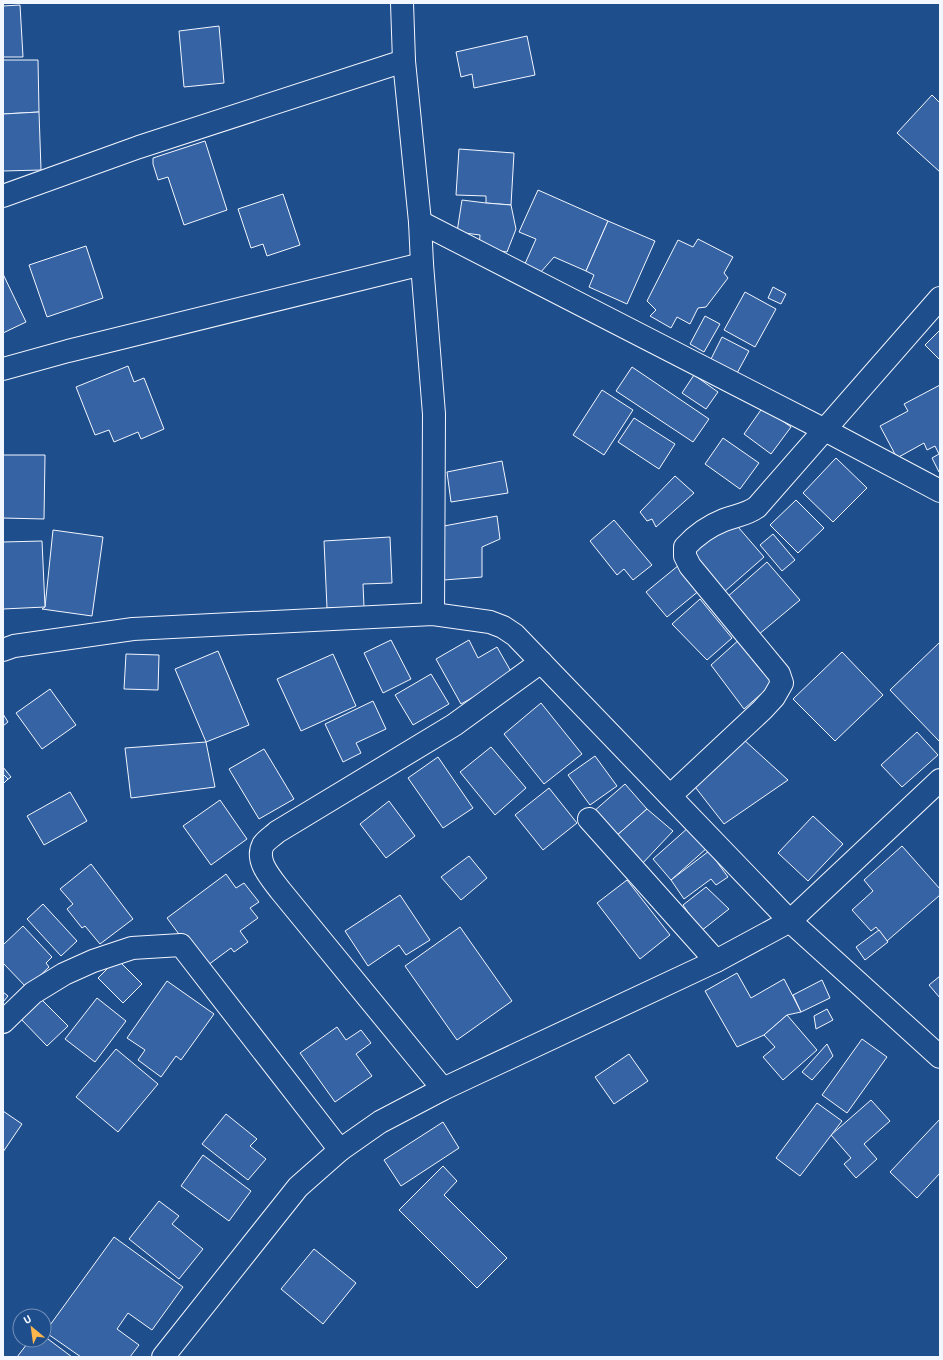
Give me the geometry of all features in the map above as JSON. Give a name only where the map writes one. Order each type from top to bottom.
[{"type":"street","points":[[402,3],[404,62],[420,222],[434,414],[433,614]]},
{"type":"street","points":[[3,196],[139,147],[404,62]]},
{"type":"street","points":[[420,222],[825,430],[940,491]]},
{"type":"street","points":[[3,369],[68,351],[422,264]]},
{"type":"street","points":[[670,796],[762,710],[774,697],[782,683],[779,674],[690,566],[685,556],[685,547],[698,534],[723,520],[749,513],[757,507],[940,298]]},
{"type":"street","points":[[3,650],[14,646],[134,629],[433,614],[490,622],[503,627],[515,635],[790,921],[940,1057]]},
{"type":"street","points":[[443,1089],[280,890],[266,871],[262,860],[262,852],[264,844],[277,832],[454,725],[541,662]]},
{"type":"street","points":[[163,1357],[298,1187],[340,1150],[380,1122],[443,1089],[716,961],[790,921],[940,780]]},
{"type":"street","points":[[589,819],[716,961]]},
{"type":"street","points":[[3,1022],[33,993],[64,974],[93,961],[132,948],[181,945],[340,1150]]},
{"type":"building","points":[[20,5],[23,57],[3,57],[3,6]]},
{"type":"building","points":[[219,26],[224,83],[184,87],[179,31]]},
{"type":"building","points":[[527,36],[535,75],[474,88],[472,74],[461,77],[456,52]]},
{"type":"building","points":[[3,60],[38,60],[39,112],[3,114]]},
{"type":"building","points":[[932,95],[940,103],[940,172],[897,133]]},
{"type":"building","points":[[39,112],[41,170],[3,171],[3,114]]},
{"type":"building","points":[[205,141],[227,210],[184,225],[168,177],[158,180],[153,164],[153,158]]},
{"type":"building","points":[[459,149],[514,153],[511,205],[486,203],[486,196],[456,195]]},
{"type":"building","points":[[538,190],[608,221],[586,271],[554,257],[540,273],[524,266],[536,239],[519,232]]},
{"type":"building","points":[[283,194],[300,245],[267,256],[263,244],[251,248],[238,209]]},
{"type":"building","points":[[462,200],[511,205],[516,229],[507,252],[479,248],[480,235],[457,232]]},
{"type":"building","points":[[608,221],[655,241],[627,304],[589,287],[594,275],[586,271]]},
{"type":"building","points":[[698,239],[733,257],[724,273],[728,278],[706,307],[698,308],[690,324],[677,317],[671,328],[650,316],[656,310],[647,301],[678,240],[693,247]]},
{"type":"building","points":[[86,246],[103,298],[47,317],[29,265]]},
{"type":"building","points":[[3,274],[26,322],[3,333]]},
{"type":"building","points":[[773,287],[786,294],[781,304],[768,298]]},
{"type":"building","points":[[745,292],[776,309],[755,347],[724,330]]},
{"type":"building","points":[[705,316],[720,324],[704,352],[690,344]]},
{"type":"building","points":[[940,330],[940,360],[925,345]]},
{"type":"building","points":[[722,337],[749,351],[736,375],[710,361]]},
{"type":"building","points":[[128,366],[134,382],[144,378],[164,429],[141,439],[138,432],[114,442],[109,430],[95,435],[76,387]]},
{"type":"building","points":[[632,367],[709,419],[693,442],[616,391]]},
{"type":"building","points":[[694,375],[718,392],[706,409],[682,393]]},
{"type":"building","points":[[940,385],[939,472],[932,458],[939,454],[935,446],[927,450],[924,443],[897,458],[880,426],[908,411],[904,404]]},
{"type":"building","points":[[602,390],[633,410],[604,455],[573,435]]},
{"type":"building","points":[[763,407],[791,427],[771,454],[744,434]]},
{"type":"building","points":[[634,418],[675,444],[659,469],[618,442]]},
{"type":"building","points":[[723,438],[759,463],[740,489],[705,464]]},
{"type":"building","points":[[3,455],[45,455],[44,519],[3,518]]},
{"type":"building","points":[[836,458],[867,488],[833,522],[803,493]]},
{"type":"building","points":[[502,461],[508,493],[451,502],[447,472]]},
{"type":"building","points":[[675,476],[694,493],[656,527],[652,519],[647,521],[640,512]]},
{"type":"building","points":[[796,500],[824,528],[798,553],[770,525]]},
{"type":"building","points":[[497,516],[500,539],[482,547],[482,577],[444,580],[444,526]]},
{"type":"building","points":[[614,520],[652,565],[633,580],[624,569],[617,575],[590,541]]},
{"type":"building","points":[[732,520],[764,557],[724,592],[691,555]]},
{"type":"building","points":[[53,530],[103,537],[92,616],[42,609],[45,607]]},
{"type":"building","points":[[773,534],[795,560],[782,571],[760,545]]},
{"type":"building","points":[[390,537],[392,583],[363,584],[364,607],[327,608],[324,541]]},
{"type":"building","points":[[42,541],[45,607],[3,609],[3,542]]},
{"type":"building","points":[[767,562],[800,600],[758,635],[726,598]]},
{"type":"building","points":[[679,565],[700,590],[667,617],[646,592]]},
{"type":"building","points":[[700,599],[732,638],[707,660],[672,624]]},
{"type":"building","points":[[741,638],[778,679],[744,709],[711,665]]},
{"type":"building","points":[[391,640],[411,679],[383,693],[364,653]]},
{"type":"building","points":[[469,640],[478,658],[497,647],[513,675],[461,704],[436,659]]},
{"type":"building","points":[[940,642],[940,740],[939,741],[890,690]]},
{"type":"building","points":[[218,651],[249,725],[206,742],[175,669]]},
{"type":"building","points":[[842,652],[883,695],[835,741],[793,699]]},
{"type":"building","points":[[126,654],[159,655],[158,690],[124,689]]},
{"type":"building","points":[[333,654],[356,706],[301,731],[277,679]]},
{"type":"building","points":[[431,674],[449,704],[413,725],[395,695]]},
{"type":"building","points":[[50,689],[76,725],[42,749],[16,713]]},
{"type":"building","points":[[373,701],[386,729],[356,743],[361,753],[343,762],[325,724]]},
{"type":"building","points":[[541,703],[582,754],[544,784],[504,734]]},
{"type":"building","points":[[3,714],[8,722],[3,726]]},
{"type":"building","points":[[917,732],[938,755],[902,787],[881,765]]},
{"type":"building","points":[[743,739],[788,780],[724,824],[692,783]]},
{"type":"building","points":[[206,742],[215,787],[131,798],[125,748]]},
{"type":"building","points":[[491,747],[526,788],[495,815],[460,772]]},
{"type":"building","points":[[264,749],[294,799],[259,819],[229,769]]},
{"type":"building","points":[[595,756],[617,786],[590,805],[568,775]]},
{"type":"building","points":[[438,757],[473,808],[443,828],[408,778]]},
{"type":"building","points":[[3,767],[11,777],[3,783]]},
{"type":"building","points":[[3,774],[8,779],[3,784]]},
{"type":"building","points":[[625,784],[647,809],[615,837],[593,812]]},
{"type":"building","points":[[549,788],[577,823],[543,850],[515,815]]},
{"type":"building","points":[[70,792],[87,821],[44,845],[27,816]]},
{"type":"building","points":[[220,800],[247,839],[211,865],[183,826]]},
{"type":"building","points":[[389,801],[415,836],[386,858],[360,824]]},
{"type":"building","points":[[647,809],[673,831],[640,866],[615,837]]},
{"type":"building","points":[[813,816],[843,844],[808,881],[778,853]]},
{"type":"building","points":[[689,827],[707,848],[671,880],[653,859]]},
{"type":"building","points":[[902,846],[940,889],[940,895],[887,941],[876,927],[871,931],[852,910],[873,891],[864,880]]},
{"type":"building","points":[[709,851],[728,877],[716,885],[711,879],[684,899],[671,880]]},
{"type":"building","points":[[469,856],[487,878],[461,900],[441,877]]},
{"type":"building","points":[[91,864],[133,919],[100,944],[85,926],[82,928],[67,909],[73,904],[60,889]]},
{"type":"building","points":[[226,874],[236,888],[244,883],[259,902],[250,908],[258,918],[240,931],[248,942],[234,952],[231,948],[204,968],[167,918]]},
{"type":"building","points":[[627,880],[670,935],[640,959],[597,903]]},
{"type":"building","points":[[706,887],[729,909],[701,931],[683,905]]},
{"type":"building","points":[[400,895],[430,940],[406,955],[399,945],[368,966],[345,931]]},
{"type":"building","points":[[43,904],[77,941],[61,956],[27,919]]},
{"type":"building","points":[[23,926],[52,957],[46,963],[49,967],[27,988],[3,963],[3,945]]},
{"type":"building","points":[[460,927],[512,1001],[457,1040],[405,966]]},
{"type":"building","points":[[879,930],[888,942],[865,960],[856,947]]},
{"type":"building","points":[[117,959],[142,984],[123,1003],[98,978]]},
{"type":"building","points":[[737,973],[751,998],[784,979],[801,1012],[787,1015],[764,1035],[737,1047],[705,991]]},
{"type":"building","points":[[940,976],[940,998],[929,985]]},
{"type":"building","points":[[822,980],[830,998],[801,1012],[793,995]]},
{"type":"building","points":[[167,981],[214,1014],[181,1060],[176,1056],[161,1077],[138,1060],[145,1050],[127,1038]]},
{"type":"building","points":[[3,992],[8,996],[3,1002]]},
{"type":"building","points":[[40,998],[68,1026],[47,1046],[20,1018]]},
{"type":"building","points":[[97,998],[126,1021],[95,1062],[65,1039]]},
{"type":"building","points":[[827,1009],[833,1020],[816,1029],[814,1016]]},
{"type":"building","points":[[787,1015],[817,1050],[783,1080],[763,1057],[775,1047],[764,1035]]},
{"type":"building","points":[[337,1027],[346,1040],[361,1030],[371,1043],[356,1054],[372,1076],[335,1102],[300,1053]]},
{"type":"building","points":[[862,1039],[887,1057],[847,1113],[822,1095]]},
{"type":"building","points":[[827,1044],[833,1056],[812,1080],[802,1072]]},
{"type":"building","points":[[116,1049],[158,1084],[118,1132],[76,1097]]},
{"type":"building","points":[[629,1054],[648,1081],[614,1104],[595,1077]]},
{"type":"building","points":[[871,1100],[890,1121],[864,1144],[877,1159],[856,1178],[844,1164],[851,1158],[831,1135]]},
{"type":"building","points":[[817,1103],[842,1121],[800,1176],[776,1158]]},
{"type":"building","points":[[3,1111],[22,1124],[3,1152]]},
{"type":"building","points":[[226,1114],[257,1139],[250,1146],[266,1159],[248,1180],[202,1144]]},
{"type":"building","points":[[940,1119],[940,1173],[917,1198],[890,1172]]},
{"type":"building","points":[[443,1122],[459,1148],[401,1186],[384,1160]]},
{"type":"building","points":[[203,1155],[251,1191],[229,1221],[181,1186]]},
{"type":"building","points":[[443,1166],[457,1181],[444,1195],[507,1258],[477,1288],[399,1210]]},
{"type":"building","points":[[159,1201],[179,1216],[172,1224],[203,1249],[179,1279],[129,1239]]},
{"type":"building","points":[[114,1237],[183,1287],[152,1330],[128,1313],[117,1329],[139,1345],[130,1357],[81,1357],[52,1337],[52,1322]]},
{"type":"building","points":[[314,1249],[356,1283],[323,1324],[281,1289]]},
{"type":"building","points":[[52,1342],[72,1357],[17,1357],[24,1348],[52,1348]]}]
